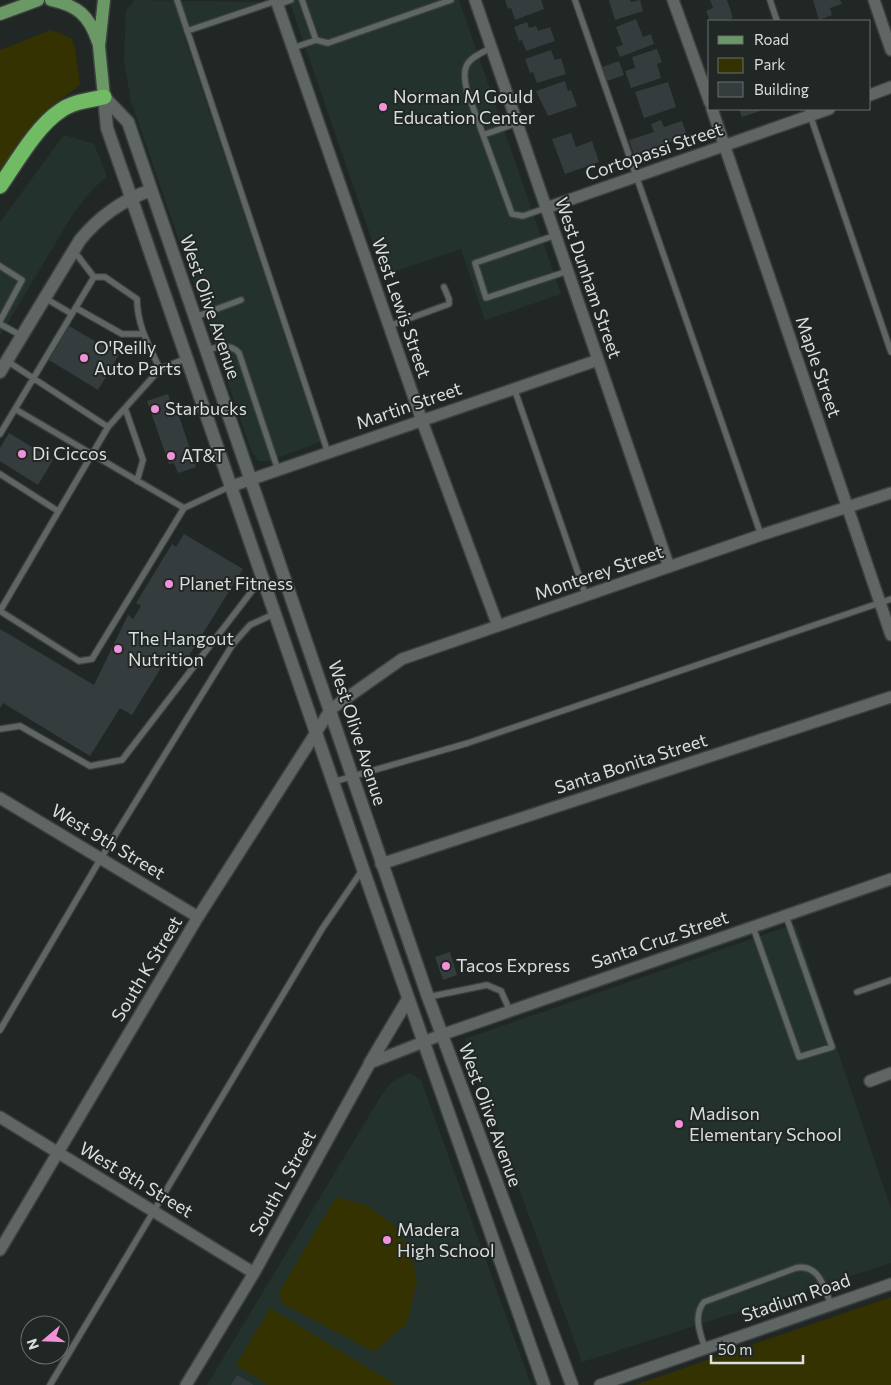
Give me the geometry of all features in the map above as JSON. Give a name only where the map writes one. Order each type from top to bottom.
[{"type":"highway","points":[[0,186],[38,133],[60,111],[70,106],[104,97]]},
{"type":"main road","points":[[0,14],[38,0]]},
{"type":"main road","points":[[51,0],[70,4],[79,11],[89,23],[99,46]]},
{"type":"main road","name":"West Olive Avenue","points":[[104,0],[99,46],[107,128],[408,999],[544,1385]]},
{"type":"main road","name":"West Olive Avenue","points":[[104,97],[128,122],[331,709],[381,864],[441,1035],[572,1385]]},
{"type":"main road","points":[[3,367],[74,250],[94,223],[118,204],[151,190]]},
{"type":"main road","points":[[370,1062],[408,999]]},
{"type":"street","name":"West Dunham Street","points":[[475,0],[669,567]]},
{"type":"street","points":[[673,0],[708,97]]},
{"type":"street","points":[[874,0],[891,50]]},
{"type":"street","name":"West Lewis Street","points":[[276,2],[422,421],[498,626]]},
{"type":"street","points":[[871,94],[891,87]]},
{"type":"street","name":"Maple Street","points":[[712,110],[847,509],[885,601],[891,636]]},
{"type":"street","name":"Cortopassi Street","points":[[546,208],[725,145],[809,112],[822,110]]},
{"type":"street","name":"Martin Street","points":[[232,486],[598,360]]},
{"type":"street","name":"Monterey Street","points":[[331,709],[402,659],[760,535],[891,494]]},
{"type":"street","name":"Santa Bonita Street","points":[[381,864],[891,697]]},
{"type":"street","name":"South K Street","points":[[0,1250],[198,917],[331,709]]},
{"type":"street","name":"West 9th Street","points":[[2,804],[101,858],[198,917]]},
{"type":"street","name":"Santa Cruz Street","points":[[441,1035],[891,879]]},
{"type":"street","points":[[370,1062],[441,1035]]},
{"type":"street","name":"South L Street","points":[[186,1385],[254,1273],[370,1062]]},
{"type":"street","points":[[870,1081],[891,1073]]},
{"type":"street","name":"West 8th Street","points":[[0,1117],[254,1273]]},
{"type":"street","name":"Stadium Road","points":[[600,1385],[891,1284]]},
{"type":"lane","points":[[177,0],[328,453]]},
{"type":"lane","points":[[187,31],[276,2],[291,0]]},
{"type":"lane","points":[[302,0],[316,40]]},
{"type":"lane","points":[[293,48],[316,40],[328,43],[451,0]]},
{"type":"lane","points":[[575,0],[760,535]]},
{"type":"lane","points":[[770,0],[778,20]]},
{"type":"lane","points":[[491,48],[471,59],[464,73],[483,135],[512,214],[523,216],[546,208]]},
{"type":"lane","points":[[809,112],[891,352]]},
{"type":"lane","points":[[483,135],[517,123]]},
{"type":"lane","points":[[556,235],[475,263],[486,298],[568,270]]},
{"type":"lane","points":[[74,250],[94,277]]},
{"type":"lane","points":[[0,266],[22,280],[0,322],[22,336]]},
{"type":"lane","points":[[0,434],[94,277]]},
{"type":"lane","points":[[94,277],[105,277],[137,298],[137,312],[143,334],[160,369]]},
{"type":"lane","points":[[389,326],[449,304],[444,287]]},
{"type":"lane","points":[[45,298],[72,314]]},
{"type":"lane","points":[[195,317],[241,300]]},
{"type":"lane","points":[[0,304],[7,308]]},
{"type":"lane","points":[[76,308],[122,334],[143,334]]},
{"type":"lane","points":[[206,350],[224,346],[236,349],[239,353],[278,470]]},
{"type":"lane","points":[[187,358],[160,369],[108,427],[0,611],[79,661],[92,659],[184,508],[232,486]]},
{"type":"lane","points":[[3,367],[33,379],[108,427]]},
{"type":"lane","points":[[514,388],[586,596]]},
{"type":"lane","points":[[124,408],[143,460],[138,481]]},
{"type":"lane","points":[[15,409],[184,508]]},
{"type":"lane","points":[[0,474],[58,511]]},
{"type":"lane","points":[[0,729],[20,726],[90,766],[122,760],[263,577]]},
{"type":"lane","points":[[333,782],[468,742],[885,601]]},
{"type":"lane","points":[[0,1030],[101,858],[233,644],[250,625],[276,613]]},
{"type":"lane","points":[[50,1385],[155,1212],[322,929],[363,869]]},
{"type":"lane","points":[[753,927],[799,1058],[832,1046],[786,916]]},
{"type":"lane","points":[[857,992],[891,980]]},
{"type":"lane","points":[[428,997],[487,985],[502,990],[510,1011]]},
{"type":"lane","points":[[705,1348],[699,1331],[698,1318],[699,1307],[704,1302],[796,1268],[808,1268],[816,1273],[822,1282],[831,1305]]},
{"type":"shaded area","points":[[134,0],[262,2],[182,30],[320,442],[269,461],[258,461],[252,453],[131,101],[124,61],[126,11]]},
{"type":"shaded area","points":[[289,0],[459,0],[561,294],[485,320],[461,249],[384,275]]},
{"type":"shaded area","points":[[64,135],[94,144],[107,176],[91,191],[73,214],[0,336],[0,222]]},
{"type":"shaded area","name":"Madison Elementary School","points":[[795,924],[891,1209],[891,1263],[582,1362],[465,1039]]},
{"type":"shaded area","name":"Madera High School","points":[[410,1073],[421,1080],[531,1385],[207,1385],[381,1096],[392,1082]]},
{"type":"green space","points":[[51,30],[71,38],[75,47],[80,85],[57,102],[43,117],[0,178],[0,50]]},
{"type":"green space","points":[[336,1197],[366,1205],[394,1225],[411,1253],[417,1281],[407,1323],[374,1352],[282,1303],[279,1292]]},
{"type":"green space","points":[[891,1297],[891,1385],[635,1385],[658,1377]]},
{"type":"green space","points":[[270,1308],[396,1385],[268,1385],[236,1365]]},
{"type":"building","points":[[505,0],[541,0],[544,9],[515,20],[511,8],[508,9]]},
{"type":"building","points":[[609,0],[630,0],[631,2],[640,0],[643,11],[615,20]]},
{"type":"building","points":[[710,0],[727,0],[733,18],[710,20],[706,11],[713,8]]},
{"type":"building","points":[[813,0],[840,0],[842,4],[830,8],[832,15],[819,20]]},
{"type":"building","points":[[636,19],[643,37],[651,34],[654,44],[620,57],[616,47],[623,45],[616,27]]},
{"type":"building","points":[[527,22],[529,28],[536,26],[538,31],[550,27],[555,41],[526,51],[522,40],[519,41],[514,27]]},
{"type":"building","points":[[657,49],[662,62],[657,64],[661,78],[631,88],[625,71],[635,68],[632,57]]},
{"type":"building","points":[[551,50],[555,60],[561,58],[566,74],[537,83],[533,72],[530,73],[525,59]]},
{"type":"building","points":[[619,61],[624,75],[607,81],[602,67]]},
{"type":"building","points":[[565,81],[568,91],[571,90],[577,106],[548,116],[536,91]]},
{"type":"building","points":[[668,82],[676,107],[644,118],[635,92]]},
{"type":"building","points":[[739,110],[763,110],[742,117]]},
{"type":"building","points":[[661,120],[664,127],[682,121],[687,136],[634,155],[629,140],[654,132],[651,124]]},
{"type":"building","points":[[571,133],[576,147],[592,141],[599,162],[565,174],[552,139]]},
{"type":"building","name":"O'Reilly Auto Parts","points":[[69,326],[119,355],[98,390],[49,360]]},
{"type":"building","points":[[168,394],[172,407],[178,405],[181,412],[178,413],[196,467],[178,473],[174,463],[169,464],[147,401]]},
{"type":"building","name":"Di Ciccos","points":[[9,433],[53,460],[38,485],[0,461],[0,448]]},
{"type":"building","points":[[184,534],[243,569],[182,667],[167,658],[132,715],[120,708],[90,756],[3,703],[0,708],[0,629],[94,685],[128,615],[133,619],[141,606],[136,603],[172,544],[176,547]]},
{"type":"building","name":"Tacos Express","points":[[450,952],[457,975],[443,980],[435,957]]},
{"type":"building","points":[[237,1375],[254,1385],[231,1385]]},
{"type":"place","name":"Norman M Gould Education Center","points":[[383,107]]},
{"type":"place","name":"O'Reilly Auto Parts","points":[[84,358]]},
{"type":"place","name":"Starbucks","points":[[155,409]]},
{"type":"place","name":"Di Ciccos","points":[[22,454]]},
{"type":"place","name":"AT&T","points":[[171,456]]},
{"type":"place","name":"Planet Fitness","points":[[169,584]]},
{"type":"place","name":"The Hangout Nutrition","points":[[118,649]]},
{"type":"place","name":"Tacos Express","points":[[446,966]]},
{"type":"place","name":"Madison Elementary School","points":[[679,1124]]},
{"type":"place","name":"Madera High School","points":[[387,1240]]}]
